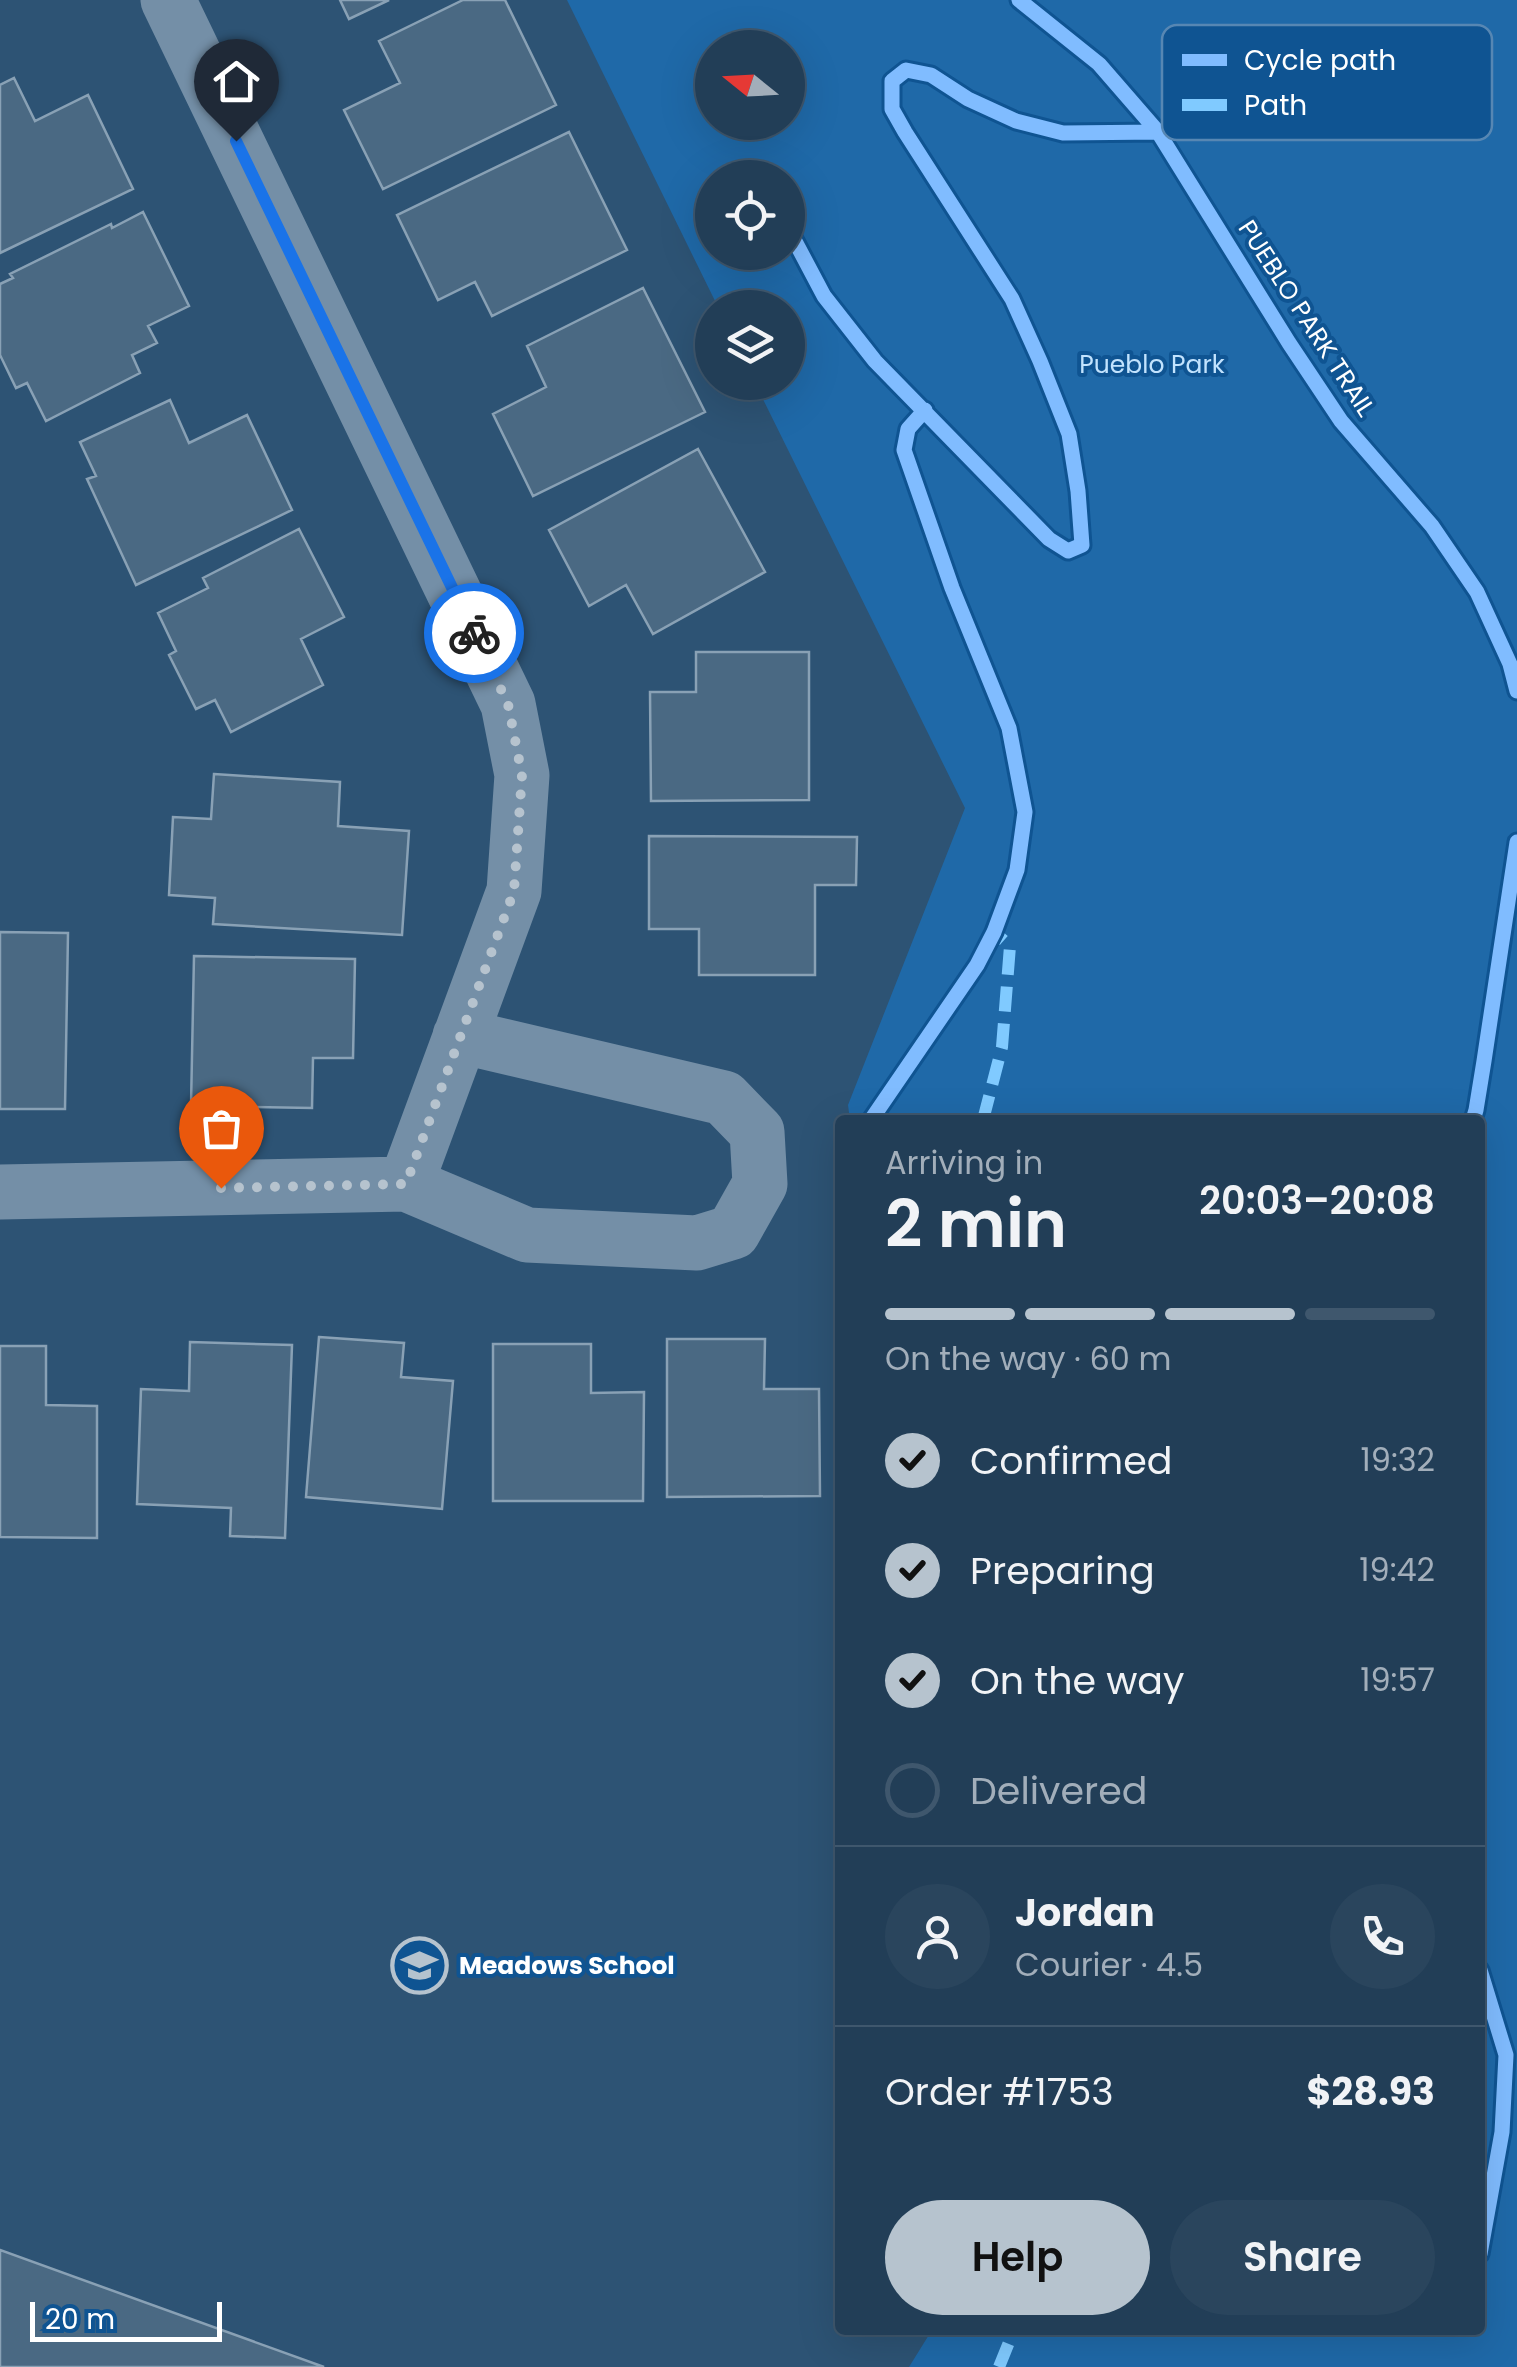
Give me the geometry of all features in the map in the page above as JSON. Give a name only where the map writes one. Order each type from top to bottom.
[{"type":"street","points":[[168,0],[508,704],[522,775],[514,891],[406,1184]]},
{"type":"street","points":[[0,1192],[406,1184],[528,1235],[697,1243],[732,1232],[760,1184],[758,1132],[724,1098],[460,1036]]},
{"type":"green space","name":"Pueblo Park","points":[[567,0],[1517,0],[1517,2367],[909,2367],[929,2335],[1485,2335],[1485,1115],[849,1115],[848,1105],[965,808],[763,400],[805,400],[805,290],[710,290],[700,270],[805,270],[805,160],[695,160],[695,260]]},
{"type":"building","points":[[340,0],[389,0],[349,19]]},
{"type":"building","points":[[463,0],[505,0],[556,105],[383,189],[344,110],[400,83],[379,41]]},
{"type":"building","points":[[14,78],[35,121],[88,95],[133,189],[0,253],[0,85]]},
{"type":"building","points":[[569,132],[627,250],[492,316],[475,282],[438,300],[397,215]]},
{"type":"building","points":[[143,212],[189,306],[148,326],[157,343],[132,355],[140,373],[46,421],[27,383],[16,388],[0,355],[0,284],[13,278],[10,274]]},
{"type":"building","points":[[643,288],[695,392],[695,400],[699,400],[705,412],[533,496],[493,414],[546,387],[527,346]]},
{"type":"building","points":[[170,400],[189,443],[247,415],[292,510],[136,585],[87,479],[96,476],[80,442]]},
{"type":"building","points":[[698,449],[765,572],[653,634],[626,585],[589,606],[549,530]]},
{"type":"building","points":[[299,529],[344,617],[301,639],[323,685],[231,732],[215,700],[196,709],[169,655],[176,651],[158,613],[208,588],[203,578]]},
{"type":"building","points":[[696,652],[809,652],[809,800],[651,801],[650,692],[696,692]]},
{"type":"building","points":[[214,774],[340,782],[338,826],[409,831],[402,935],[213,924],[215,898],[169,895],[173,817],[211,819]]},
{"type":"building","points":[[649,836],[857,837],[856,885],[815,885],[815,975],[699,975],[699,929],[649,929]]},
{"type":"building","points":[[0,932],[68,933],[65,1109],[0,1109]]},
{"type":"building","points":[[194,956],[355,959],[353,1058],[313,1058],[312,1108],[191,1106]]},
{"type":"building","points":[[319,1337],[404,1343],[401,1377],[453,1381],[442,1509],[306,1497]]},
{"type":"building","points":[[667,1339],[765,1339],[764,1389],[819,1389],[820,1496],[667,1497]]},
{"type":"building","points":[[190,1342],[292,1345],[285,1538],[230,1536],[231,1508],[137,1504],[141,1389],[189,1391]]},
{"type":"building","points":[[493,1344],[591,1344],[591,1393],[644,1392],[643,1501],[493,1501]]},
{"type":"building","points":[[0,1346],[46,1346],[46,1405],[97,1406],[97,1538],[0,1537]]},
{"type":"building","points":[[0,2250],[324,2367],[0,2367]]},
{"type":"marked path","points":[[984,1115],[1002,1047],[1010,946],[994,932]]},
{"type":"marked path","points":[[999,2367],[1012,2335]]},
{"type":"cycle path","name":"PUEBLO PARK TRAIL","points":[[1019,0],[1099,64],[1162,138]]},
{"type":"cycle path","points":[[805,260],[824,296],[875,361],[1049,539],[1068,551],[1082,545],[1069,434],[1012,299],[892,109],[892,81],[906,70],[931,75],[968,99],[1016,121],[1063,133],[1158,132]]},
{"type":"cycle path","name":"PUEBLO PARK TRAIL","points":[[1163,140],[1341,421],[1432,526],[1477,592],[1510,664],[1517,691]]},
{"type":"cycle path","points":[[874,1115],[977,965],[994,932],[1017,870],[1025,812],[1009,728],[952,588],[904,450],[908,429],[925,410]]},
{"type":"cycle path","points":[[1474,1115],[1517,842]]},
{"type":"cycle path","points":[[1485,1986],[1506,2055],[1502,2132],[1485,2226]]},
{"type":"way so far","points":[[221,1188],[406,1184],[514,891],[522,775],[508,704],[474,633]]},
{"type":"place","name":"Meadows School","points":[[420,1965]]},
{"type":"route","points":[[236,141],[474,633]]}]
